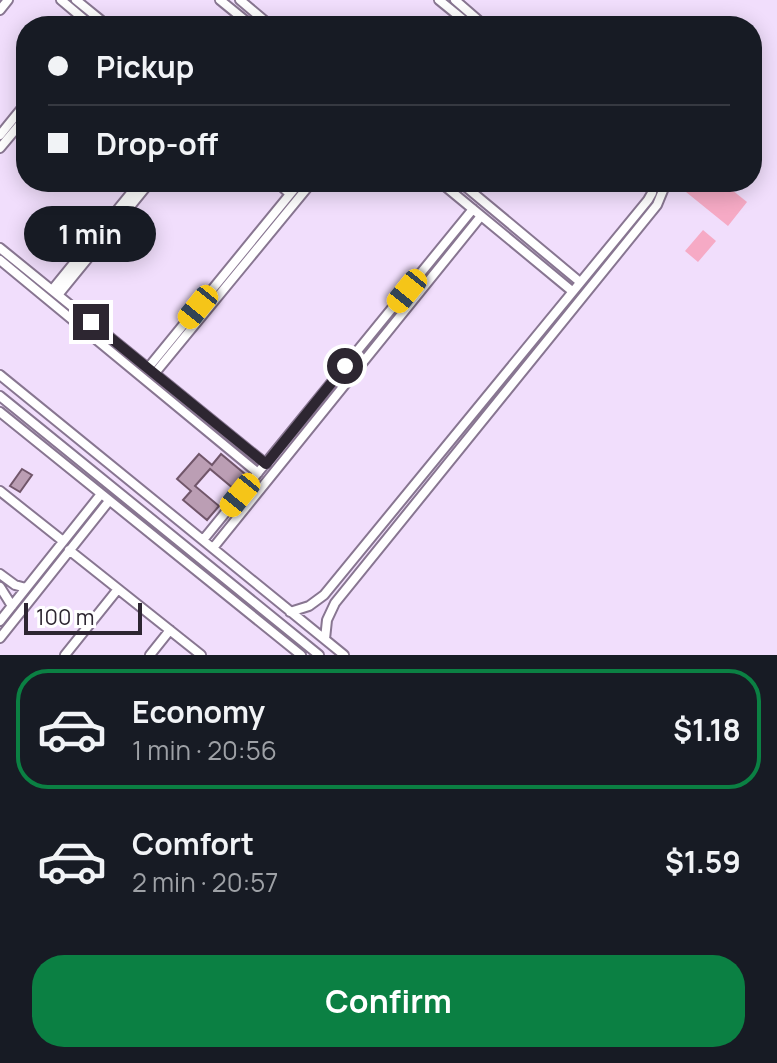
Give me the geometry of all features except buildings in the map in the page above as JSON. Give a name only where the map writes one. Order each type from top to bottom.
[{"type":"street","points":[[0,10],[8,0]]},
{"type":"street","points":[[61,0],[79,16]]},
{"type":"street","points":[[76,0],[96,16]]},
{"type":"street","points":[[220,0],[240,16]]},
{"type":"street","points":[[240,0],[259,16]]},
{"type":"street","points":[[439,0],[459,16]]},
{"type":"street","points":[[455,0],[473,16]]},
{"type":"street","points":[[0,135],[16,115]]},
{"type":"street","points":[[0,148],[16,129]]},
{"type":"street","points":[[55,293],[132,192]]},
{"type":"street","points":[[55,293],[141,192]]},
{"type":"street","points":[[151,370],[303,192]]},
{"type":"street","points":[[452,192],[572,291]]},
{"type":"street","points":[[472,192],[580,282]]},
{"type":"street","points":[[290,612],[309,606],[330,588],[652,192]]},
{"type":"street","points":[[325,639],[327,620],[340,597],[657,205],[662,192]]},
{"type":"street","points":[[151,370],[290,194]]},
{"type":"street","points":[[203,540],[473,209]]},
{"type":"street","points":[[213,548],[481,216]]},
{"type":"street","points":[[0,248],[266,464]]},
{"type":"street","points":[[0,260],[258,473]]},
{"type":"street","points":[[0,375],[344,655]]},
{"type":"street","points":[[488,395],[498,402]]},
{"type":"street","points":[[0,396],[319,655]]},
{"type":"street","points":[[0,412],[301,655]]},
{"type":"street","points":[[0,621],[63,541],[115,489]]},
{"type":"street","points":[[0,491],[63,541]]},
{"type":"street","points":[[0,638],[106,498]]},
{"type":"street","points":[[69,550],[201,655]]},
{"type":"street","points":[[0,574],[15,585],[26,588]]},
{"type":"street","points":[[0,587],[12,606]]},
{"type":"street","points":[[330,588],[340,597]]},
{"type":"street","points":[[65,655],[118,589]]},
{"type":"street","points":[[150,655],[170,630]]},
{"type":"shaded area","points":[[686,192],[734,192],[747,202],[728,226]]},
{"type":"shaded area","points":[[703,230],[716,241],[698,262],[685,251]]},
{"type":"route","points":[[91,322],[266,464],[345,366]]}]
